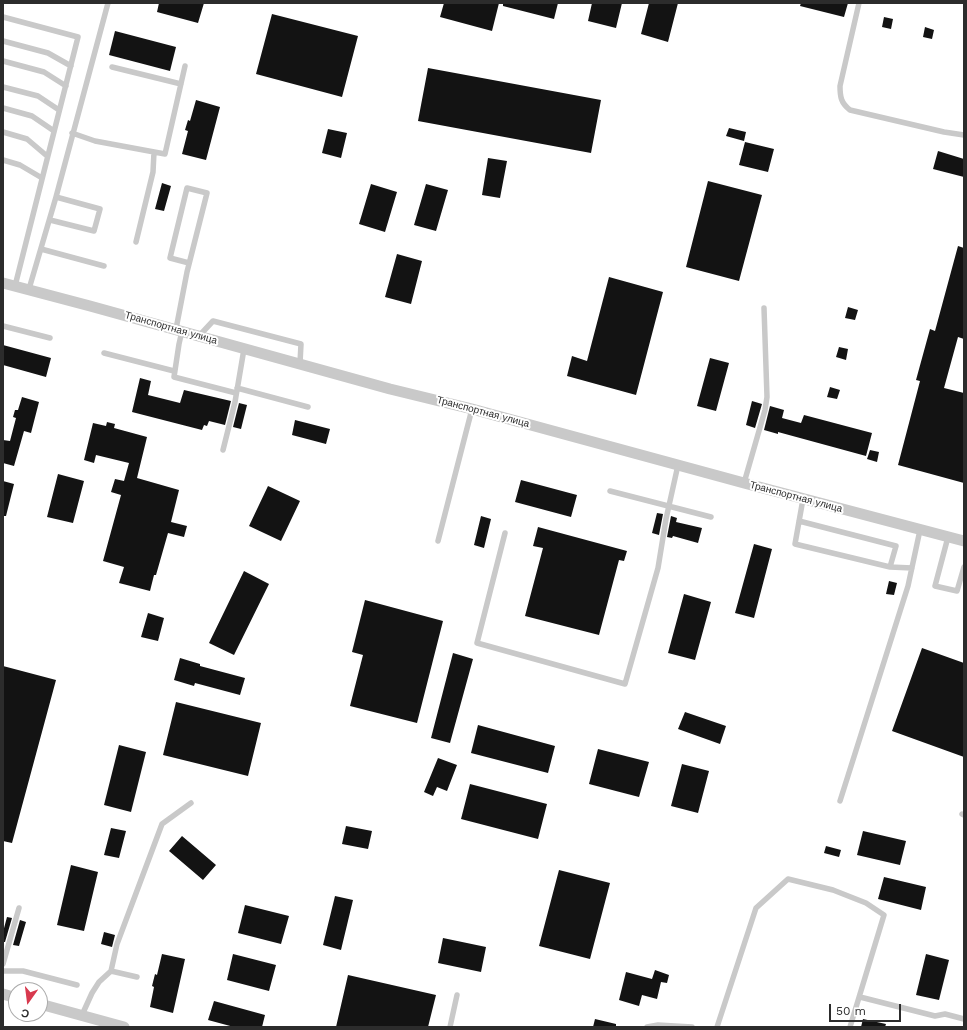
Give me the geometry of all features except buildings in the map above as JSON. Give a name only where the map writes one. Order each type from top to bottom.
[{"type":"street","name":"Транспортная улица","points":[[3,283],[300,363],[390,389],[472,409],[964,541]]},
{"type":"street","points":[[48,1006],[124,1027]]},
{"type":"lane","points":[[28,289],[50,220],[72,133],[108,3]]},
{"type":"lane","points":[[859,3],[840,86],[840,97],[844,106],[850,110],[944,132],[964,135]]},
{"type":"lane","points":[[3,17],[78,38],[15,286]]},
{"type":"lane","points":[[3,41],[48,53],[71,66]]},
{"type":"lane","points":[[3,62],[44,72],[66,86]]},
{"type":"lane","points":[[72,133],[95,141],[165,154],[185,66]]},
{"type":"lane","points":[[112,67],[181,84]]},
{"type":"lane","points":[[3,87],[38,96],[59,110]]},
{"type":"lane","points":[[3,108],[32,116],[54,131]]},
{"type":"lane","points":[[3,132],[27,139],[47,156]]},
{"type":"lane","points":[[136,242],[153,172],[154,152]]},
{"type":"lane","points":[[3,160],[20,165],[42,178]]},
{"type":"lane","points":[[189,263],[170,258],[187,188],[207,193],[189,263],[174,377],[308,407]]},
{"type":"lane","points":[[50,220],[94,231],[100,209],[56,197]]},
{"type":"lane","points":[[41,249],[104,266]]},
{"type":"lane","points":[[744,483],[765,410],[767,397],[764,308]]},
{"type":"lane","points":[[199,336],[213,321],[301,344],[300,363]]},
{"type":"lane","points":[[3,326],[50,338]]},
{"type":"lane","points":[[223,450],[237,391],[244,349]]},
{"type":"lane","points":[[104,354],[174,371]]},
{"type":"lane","points":[[438,541],[472,409]]},
{"type":"lane","points":[[505,533],[476,643],[625,684],[658,568],[678,465]]},
{"type":"lane","points":[[610,491],[711,517]]},
{"type":"lane","points":[[803,499],[794,544],[890,567],[912,568]]},
{"type":"lane","points":[[799,521],[896,546],[890,567]]},
{"type":"lane","points":[[840,800],[908,586],[920,530]]},
{"type":"lane","points":[[948,537],[935,586],[957,591],[964,567]]},
{"type":"lane","points":[[82,1015],[98,982],[111,971],[117,944],[162,824],[191,803]]},
{"type":"lane","points":[[717,1027],[756,908],[788,880],[833,890],[866,903],[884,915],[850,1027]]},
{"type":"lane","points":[[3,964],[19,908]]},
{"type":"lane","points":[[3,971],[23,971],[77,985]]},
{"type":"lane","points":[[111,971],[137,977]]},
{"type":"lane","points":[[450,1027],[457,995]]},
{"type":"lane","points":[[860,997],[935,1016],[945,1014],[964,1019]]},
{"type":"lane","points":[[647,1027],[658,1025],[690,1027]]}]
